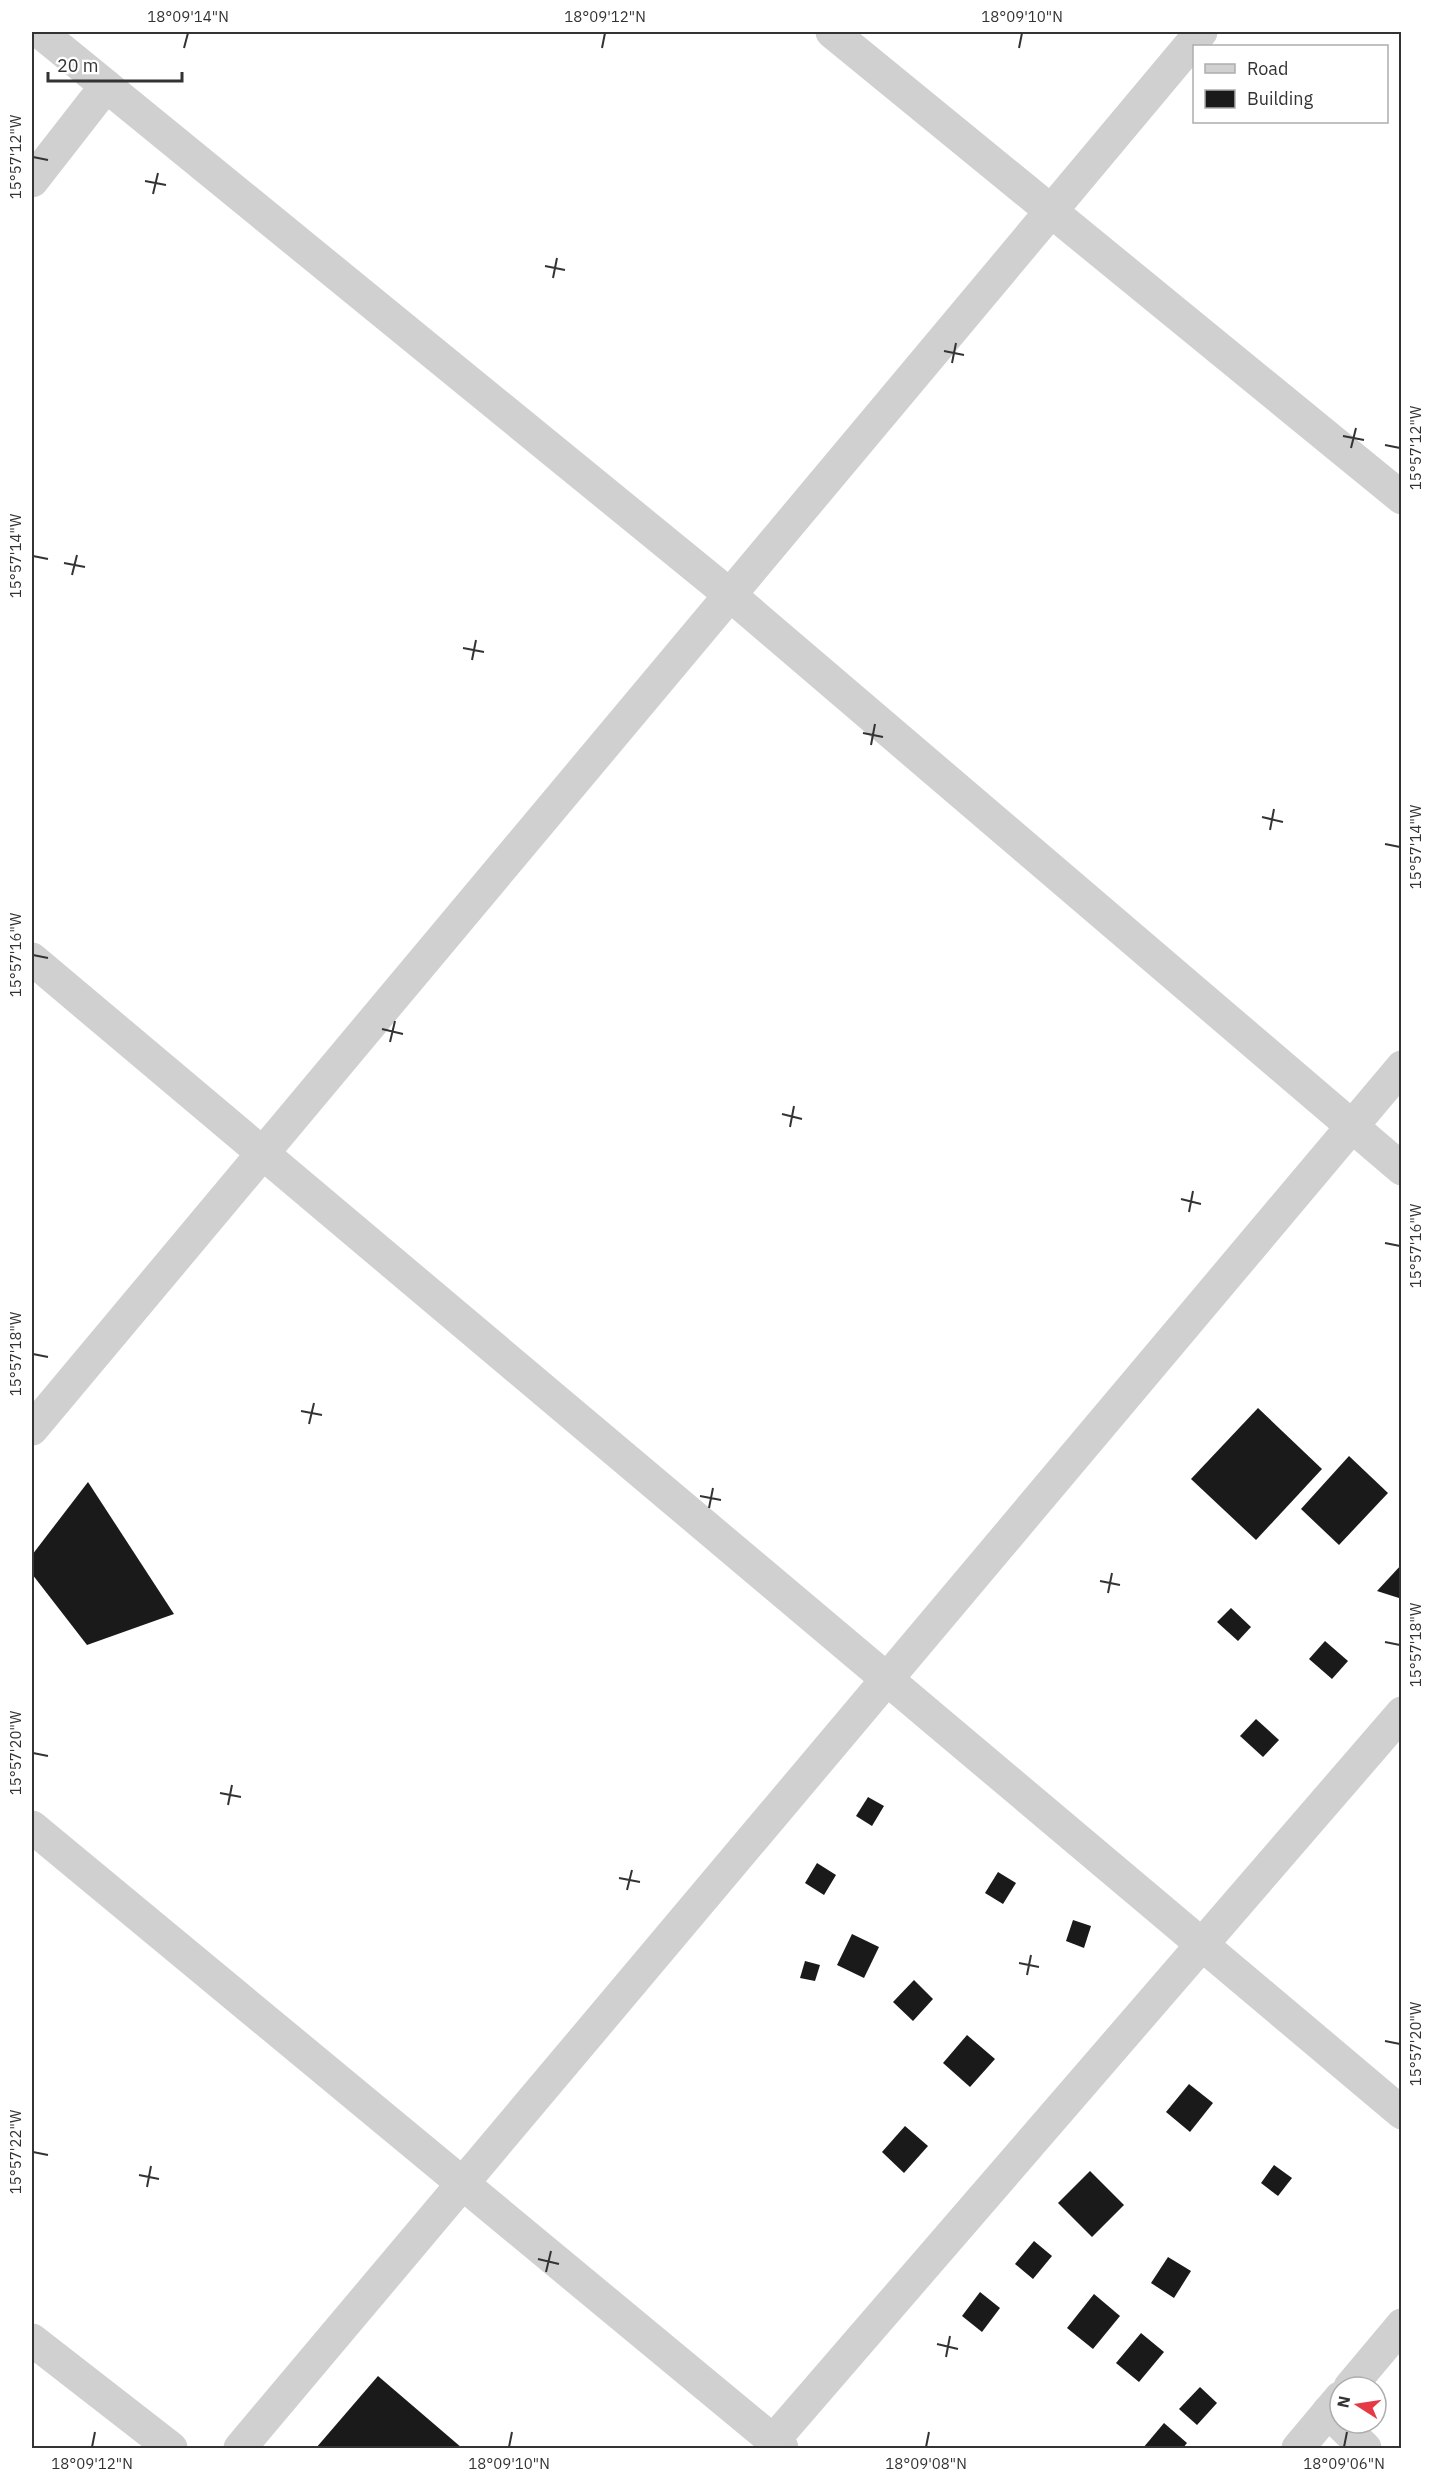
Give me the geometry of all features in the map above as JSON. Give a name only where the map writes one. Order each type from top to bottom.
[{"type":"street","points":[[40,32],[730,595],[1401,1169]]},
{"type":"street","points":[[832,32],[1401,498]]},
{"type":"street","points":[[32,1429],[1201,32]]},
{"type":"street","points":[[32,181],[106,86]]},
{"type":"street","points":[[32,959],[1401,2113]]},
{"type":"street","points":[[240,2448],[1401,1067]]},
{"type":"street","points":[[32,1827],[777,2445],[1401,1713]]},
{"type":"street","points":[[1360,2375],[1401,2325]]},
{"type":"street","points":[[32,2340],[171,2448]]},
{"type":"street","points":[[1298,2448],[1328,2412]]},
{"type":"street","points":[[1356,2435],[1365,2448]]},
{"type":"building","points":[[1258,1408],[1322,1469],[1256,1540],[1191,1479]]},
{"type":"building","points":[[1349,1456],[1388,1493],[1339,1545],[1301,1509]]},
{"type":"building","points":[[88,1482],[174,1614],[87,1645],[32,1574],[32,1555]]},
{"type":"building","points":[[1402,1564],[1402,1599],[1377,1591]]},
{"type":"building","points":[[1231,1608],[1251,1627],[1238,1641],[1217,1622]]},
{"type":"building","points":[[1325,1641],[1348,1661],[1332,1679],[1309,1659]]},
{"type":"building","points":[[1256,1719],[1279,1740],[1263,1757],[1240,1736]]},
{"type":"building","points":[[868,1797],[884,1806],[872,1826],[856,1816]]},
{"type":"building","points":[[817,1863],[836,1875],[824,1895],[805,1883]]},
{"type":"building","points":[[998,1872],[1016,1883],[1003,1904],[985,1893]]},
{"type":"building","points":[[1073,1920],[1091,1926],[1084,1948],[1066,1941]]},
{"type":"building","points":[[852,1934],[879,1947],[864,1978],[837,1965]]},
{"type":"building","points":[[805,1961],[820,1965],[815,1981],[800,1978]]},
{"type":"building","points":[[914,1980],[933,1999],[913,2021],[893,2002]]},
{"type":"building","points":[[967,2035],[995,2059],[970,2087],[943,2063]]},
{"type":"building","points":[[1189,2084],[1213,2103],[1190,2132],[1166,2112]]},
{"type":"building","points":[[905,2126],[928,2146],[904,2173],[882,2152]]},
{"type":"building","points":[[1274,2165],[1292,2178],[1278,2196],[1261,2183]]},
{"type":"building","points":[[1090,2171],[1124,2205],[1092,2237],[1058,2203]]},
{"type":"building","points":[[1034,2241],[1052,2256],[1033,2279],[1015,2264]]},
{"type":"building","points":[[1168,2257],[1191,2271],[1174,2298],[1151,2283]]},
{"type":"building","points":[[980,2292],[1000,2308],[982,2332],[962,2316]]},
{"type":"building","points":[[1094,2294],[1120,2316],[1093,2349],[1067,2328]]},
{"type":"building","points":[[1141,2333],[1164,2352],[1139,2382],[1116,2363]]},
{"type":"building","points":[[378,2376],[462,2448],[316,2448]]},
{"type":"building","points":[[1200,2387],[1217,2403],[1197,2425],[1179,2409]]},
{"type":"building","points":[[1164,2423],[1187,2443],[1183,2448],[1143,2448]]}]
